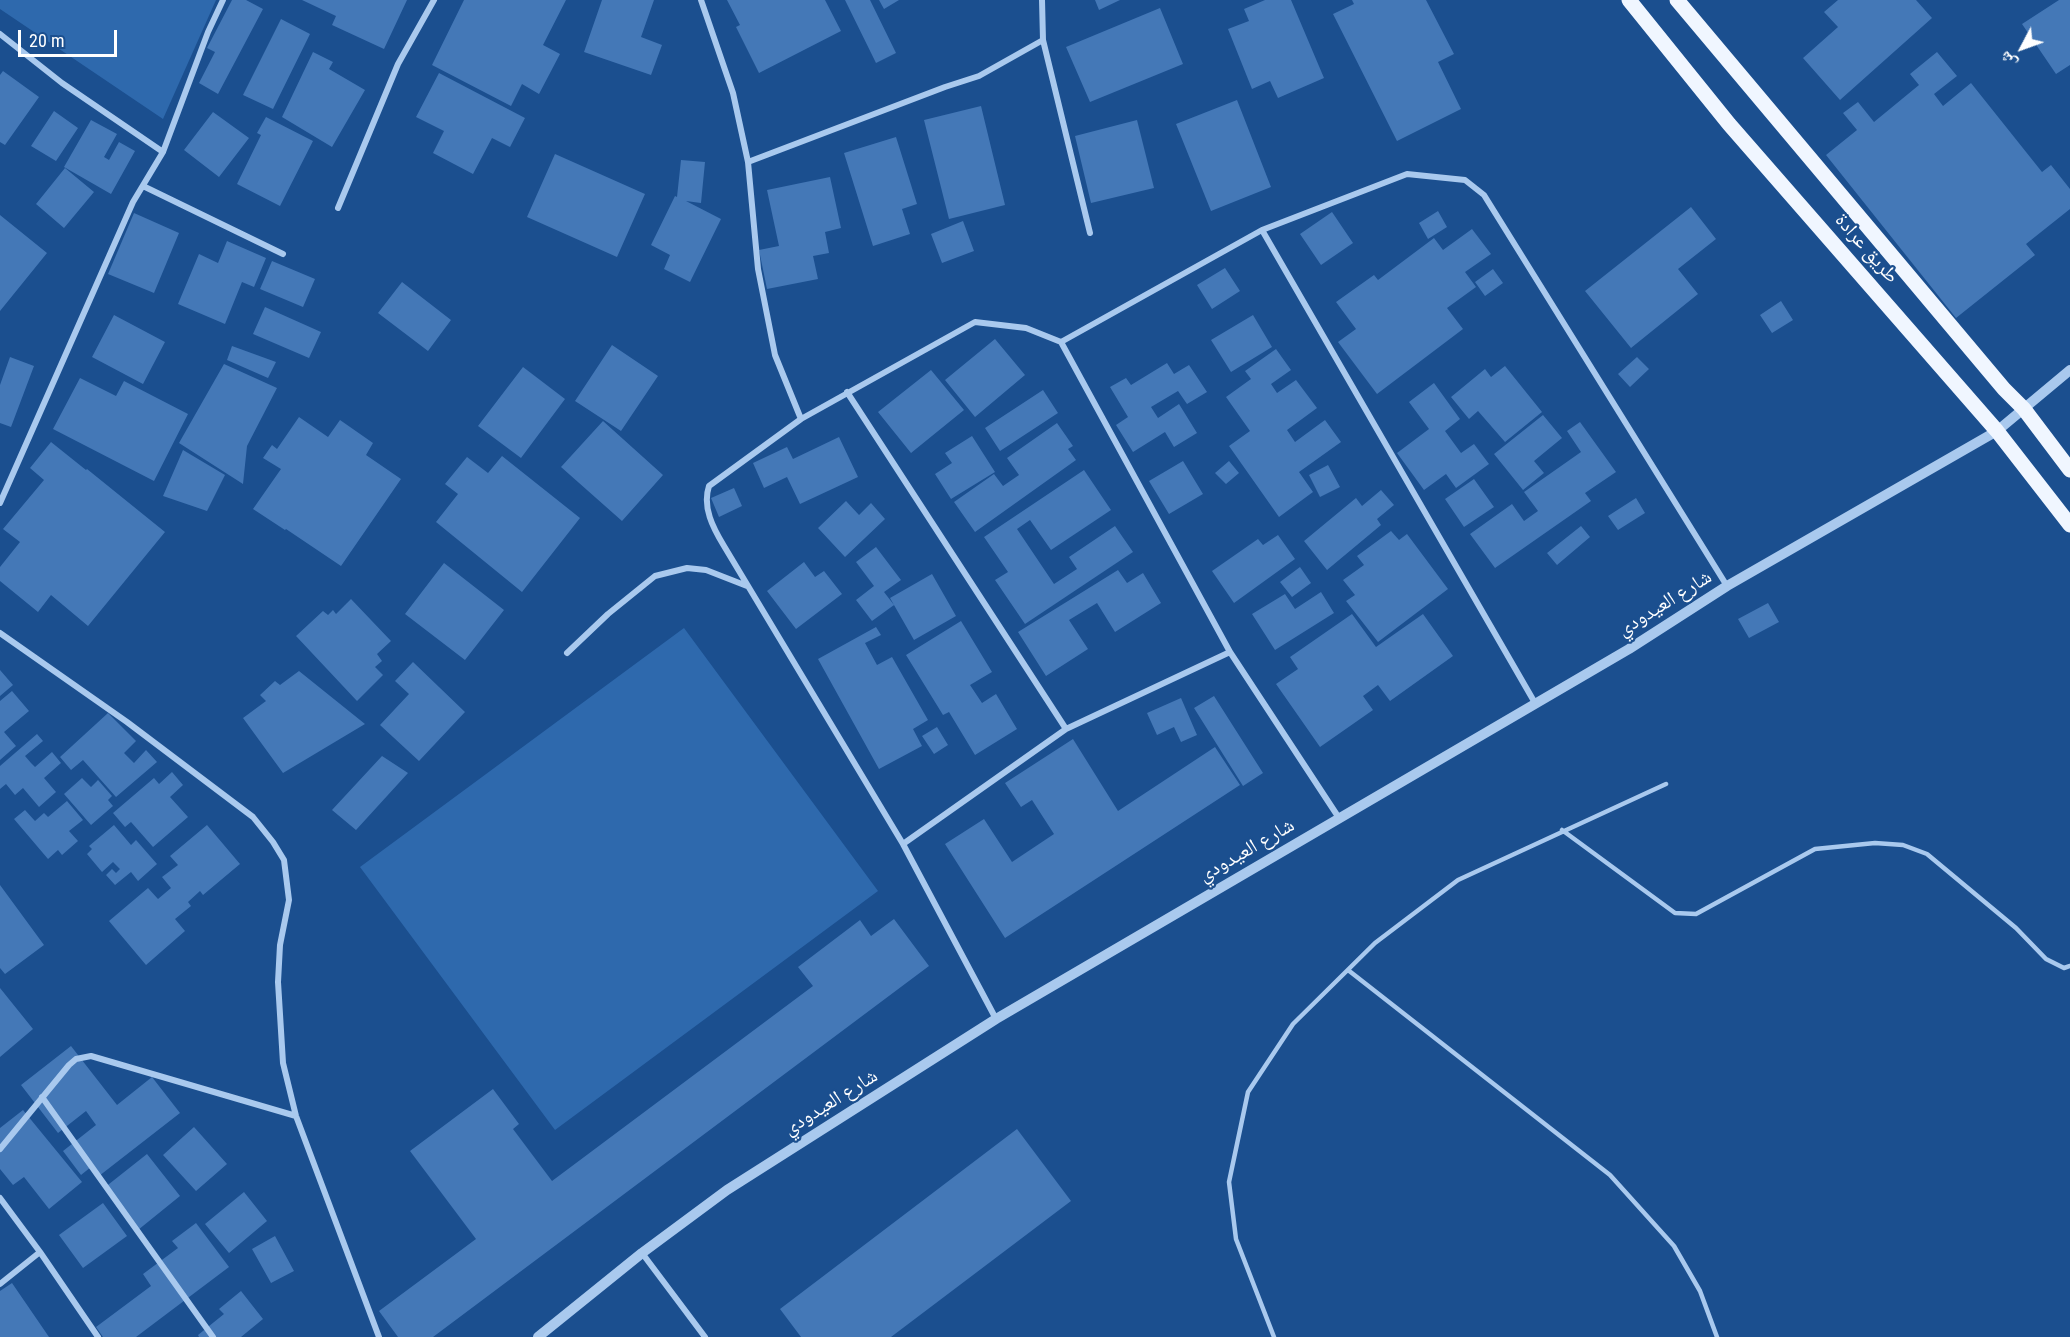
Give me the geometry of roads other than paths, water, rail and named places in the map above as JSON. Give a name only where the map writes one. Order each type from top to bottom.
[{"type":"main road","name":"طريق عرادة","points":[[1629,0],[1729,124],[1997,431],[2070,525]]},
{"type":"main road","name":"طريق عرادة","points":[[1677,0],[1996,380],[2024,409],[2070,470]]},
{"type":"street","points":[[0,503],[128,213],[162,152],[208,32],[223,0]]},
{"type":"street","points":[[338,208],[398,64],[434,0]]},
{"type":"street","points":[[701,0],[733,93],[747,162],[758,269],[775,355],[801,418]]},
{"type":"street","points":[[1042,0],[1043,40],[1090,233]]},
{"type":"street","points":[[0,34],[62,83],[162,152]]},
{"type":"street","points":[[747,162],[980,76],[1043,40]]},
{"type":"street","points":[[1061,342],[1263,230],[1407,174],[1465,180],[1484,195],[1727,586]]},
{"type":"street","points":[[142,186],[283,254]]},
{"type":"street","points":[[1263,230],[1534,703]]},
{"type":"street","points":[[996,1019],[903,844],[715,531],[705,499],[710,486],[801,418],[975,322],[1026,328],[1061,342],[1230,652],[1339,818]]},
{"type":"street","name":"شارع العيدودي","points":[[538,1337],[642,1253],[728,1190],[996,1019],[1629,649],[1727,586],[1997,431],[2070,370]]},
{"type":"street","points":[[847,392],[1066,729]]},
{"type":"street","points":[[567,653],[608,614],[655,576],[687,568],[705,570],[747,586]]},
{"type":"street","points":[[0,633],[127,722],[253,817],[284,860],[289,900],[280,945],[279,1012],[283,1063],[296,1116],[379,1337]]},
{"type":"street","points":[[903,844],[1066,729],[1230,652]]},
{"type":"street","points":[[0,1149],[69,1065],[84,1056],[91,1056],[296,1116]]},
{"type":"street","points":[[42,1097],[213,1337]]},
{"type":"street","points":[[0,1198],[98,1337]]},
{"type":"street","points":[[0,1284],[40,1252]]},
{"type":"street","points":[[642,1253],[705,1337]]},
{"type":"lane","points":[[1274,1337],[1236,1239],[1229,1182],[1248,1092],[1293,1024],[1375,943],[1458,879],[1666,784]]},
{"type":"lane","points":[[1562,830],[1675,913],[1696,914],[1815,849],[1875,843],[1903,845],[1927,854],[2016,928],[2046,959],[2064,968],[2070,966]]},
{"type":"lane","points":[[1348,970],[1610,1175],[1674,1246],[1700,1291],[1717,1337]]}]
